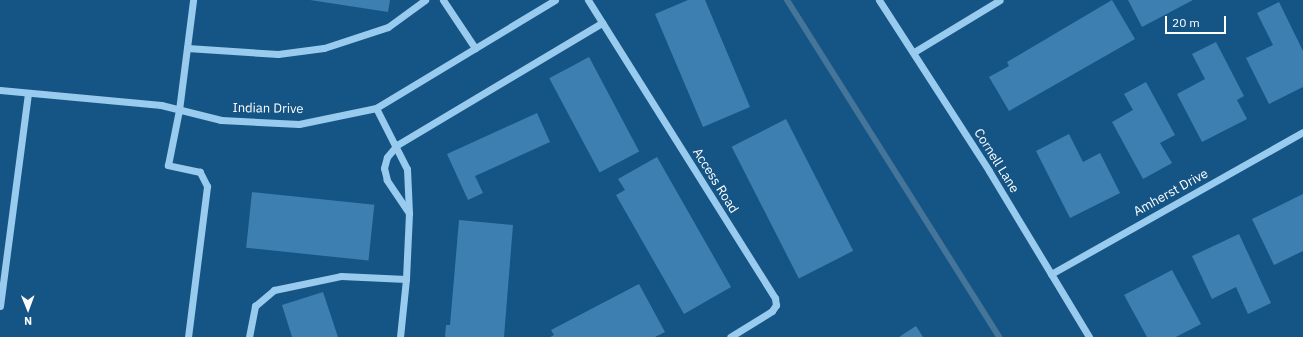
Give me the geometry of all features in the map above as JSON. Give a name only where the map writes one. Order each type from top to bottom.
[{"type":"street","points":[[188,337],[207,186],[200,172],[168,165],[179,110],[194,0]]},
{"type":"street","points":[[187,48],[278,54],[324,48],[388,27],[425,0]]},
{"type":"street","points":[[443,0],[475,48]]},
{"type":"street","name":"Indian Drive","points":[[0,90],[28,94],[161,105],[221,120],[299,124],[376,108],[555,0]]},
{"type":"street","name":"Access Road","points":[[588,0],[775,298],[776,305],[772,311],[730,337]]},
{"type":"street","name":"Cornell Lane","points":[[880,0],[914,52],[1089,337]]},
{"type":"street","points":[[914,52],[1000,0]]},
{"type":"street","points":[[409,213],[387,180],[384,168],[387,157],[397,145],[602,23]]},
{"type":"street","points":[[0,306],[28,94]]},
{"type":"street","points":[[376,108],[397,145],[406,169],[409,213],[406,279],[400,337]]},
{"type":"street","name":"Amherst Drive","points":[[1051,274],[1303,132]]},
{"type":"street","points":[[249,337],[255,306],[274,290],[341,276],[406,279]]},
{"type":"building","points":[[310,0],[390,0],[388,12]]},
{"type":"building","points":[[688,0],[705,0],[750,107],[703,127],[655,14]]},
{"type":"building","points":[[1112,0],[1135,39],[1009,111],[989,77],[1009,66],[1007,62]]},
{"type":"building","points":[[1128,0],[1193,0],[1142,27]]},
{"type":"building","points":[[1279,2],[1303,51],[1303,87],[1269,104],[1246,58],[1273,45],[1257,13]]},
{"type":"building","points":[[1216,42],[1244,96],[1237,100],[1247,119],[1202,142],[1177,94],[1205,79],[1192,54]]},
{"type":"building","points":[[589,57],[639,151],[600,173],[549,78]]},
{"type":"building","points":[[1146,82],[1175,135],[1160,143],[1172,163],[1143,179],[1112,122],[1133,110],[1124,94]]},
{"type":"building","points":[[537,113],[550,142],[475,176],[483,193],[468,200],[447,154]]},
{"type":"building","points":[[786,119],[853,251],[799,279],[732,147]]},
{"type":"building","points":[[1069,134],[1083,162],[1100,153],[1120,193],[1070,218],[1036,151]]},
{"type":"building","points":[[657,157],[731,287],[684,314],[616,195],[625,190],[618,179]]},
{"type":"building","points":[[252,192],[374,205],[368,261],[246,248]]},
{"type":"building","points":[[1303,194],[1303,251],[1274,265],[1252,219]]},
{"type":"building","points":[[459,220],[513,225],[504,337],[445,337],[446,325],[450,325]]},
{"type":"building","points":[[1239,234],[1271,303],[1248,314],[1236,287],[1212,299],[1192,256]]},
{"type":"building","points":[[1172,270],[1201,324],[1176,337],[1147,337],[1124,295]]},
{"type":"building","points":[[639,284],[665,332],[655,337],[550,337],[554,335],[551,330]]},
{"type":"building","points":[[323,292],[338,337],[292,337],[282,305]]},
{"type":"building","points":[[916,326],[923,337],[899,337]]},
{"type":"waterway","points":[[787,0],[999,337]]}]
